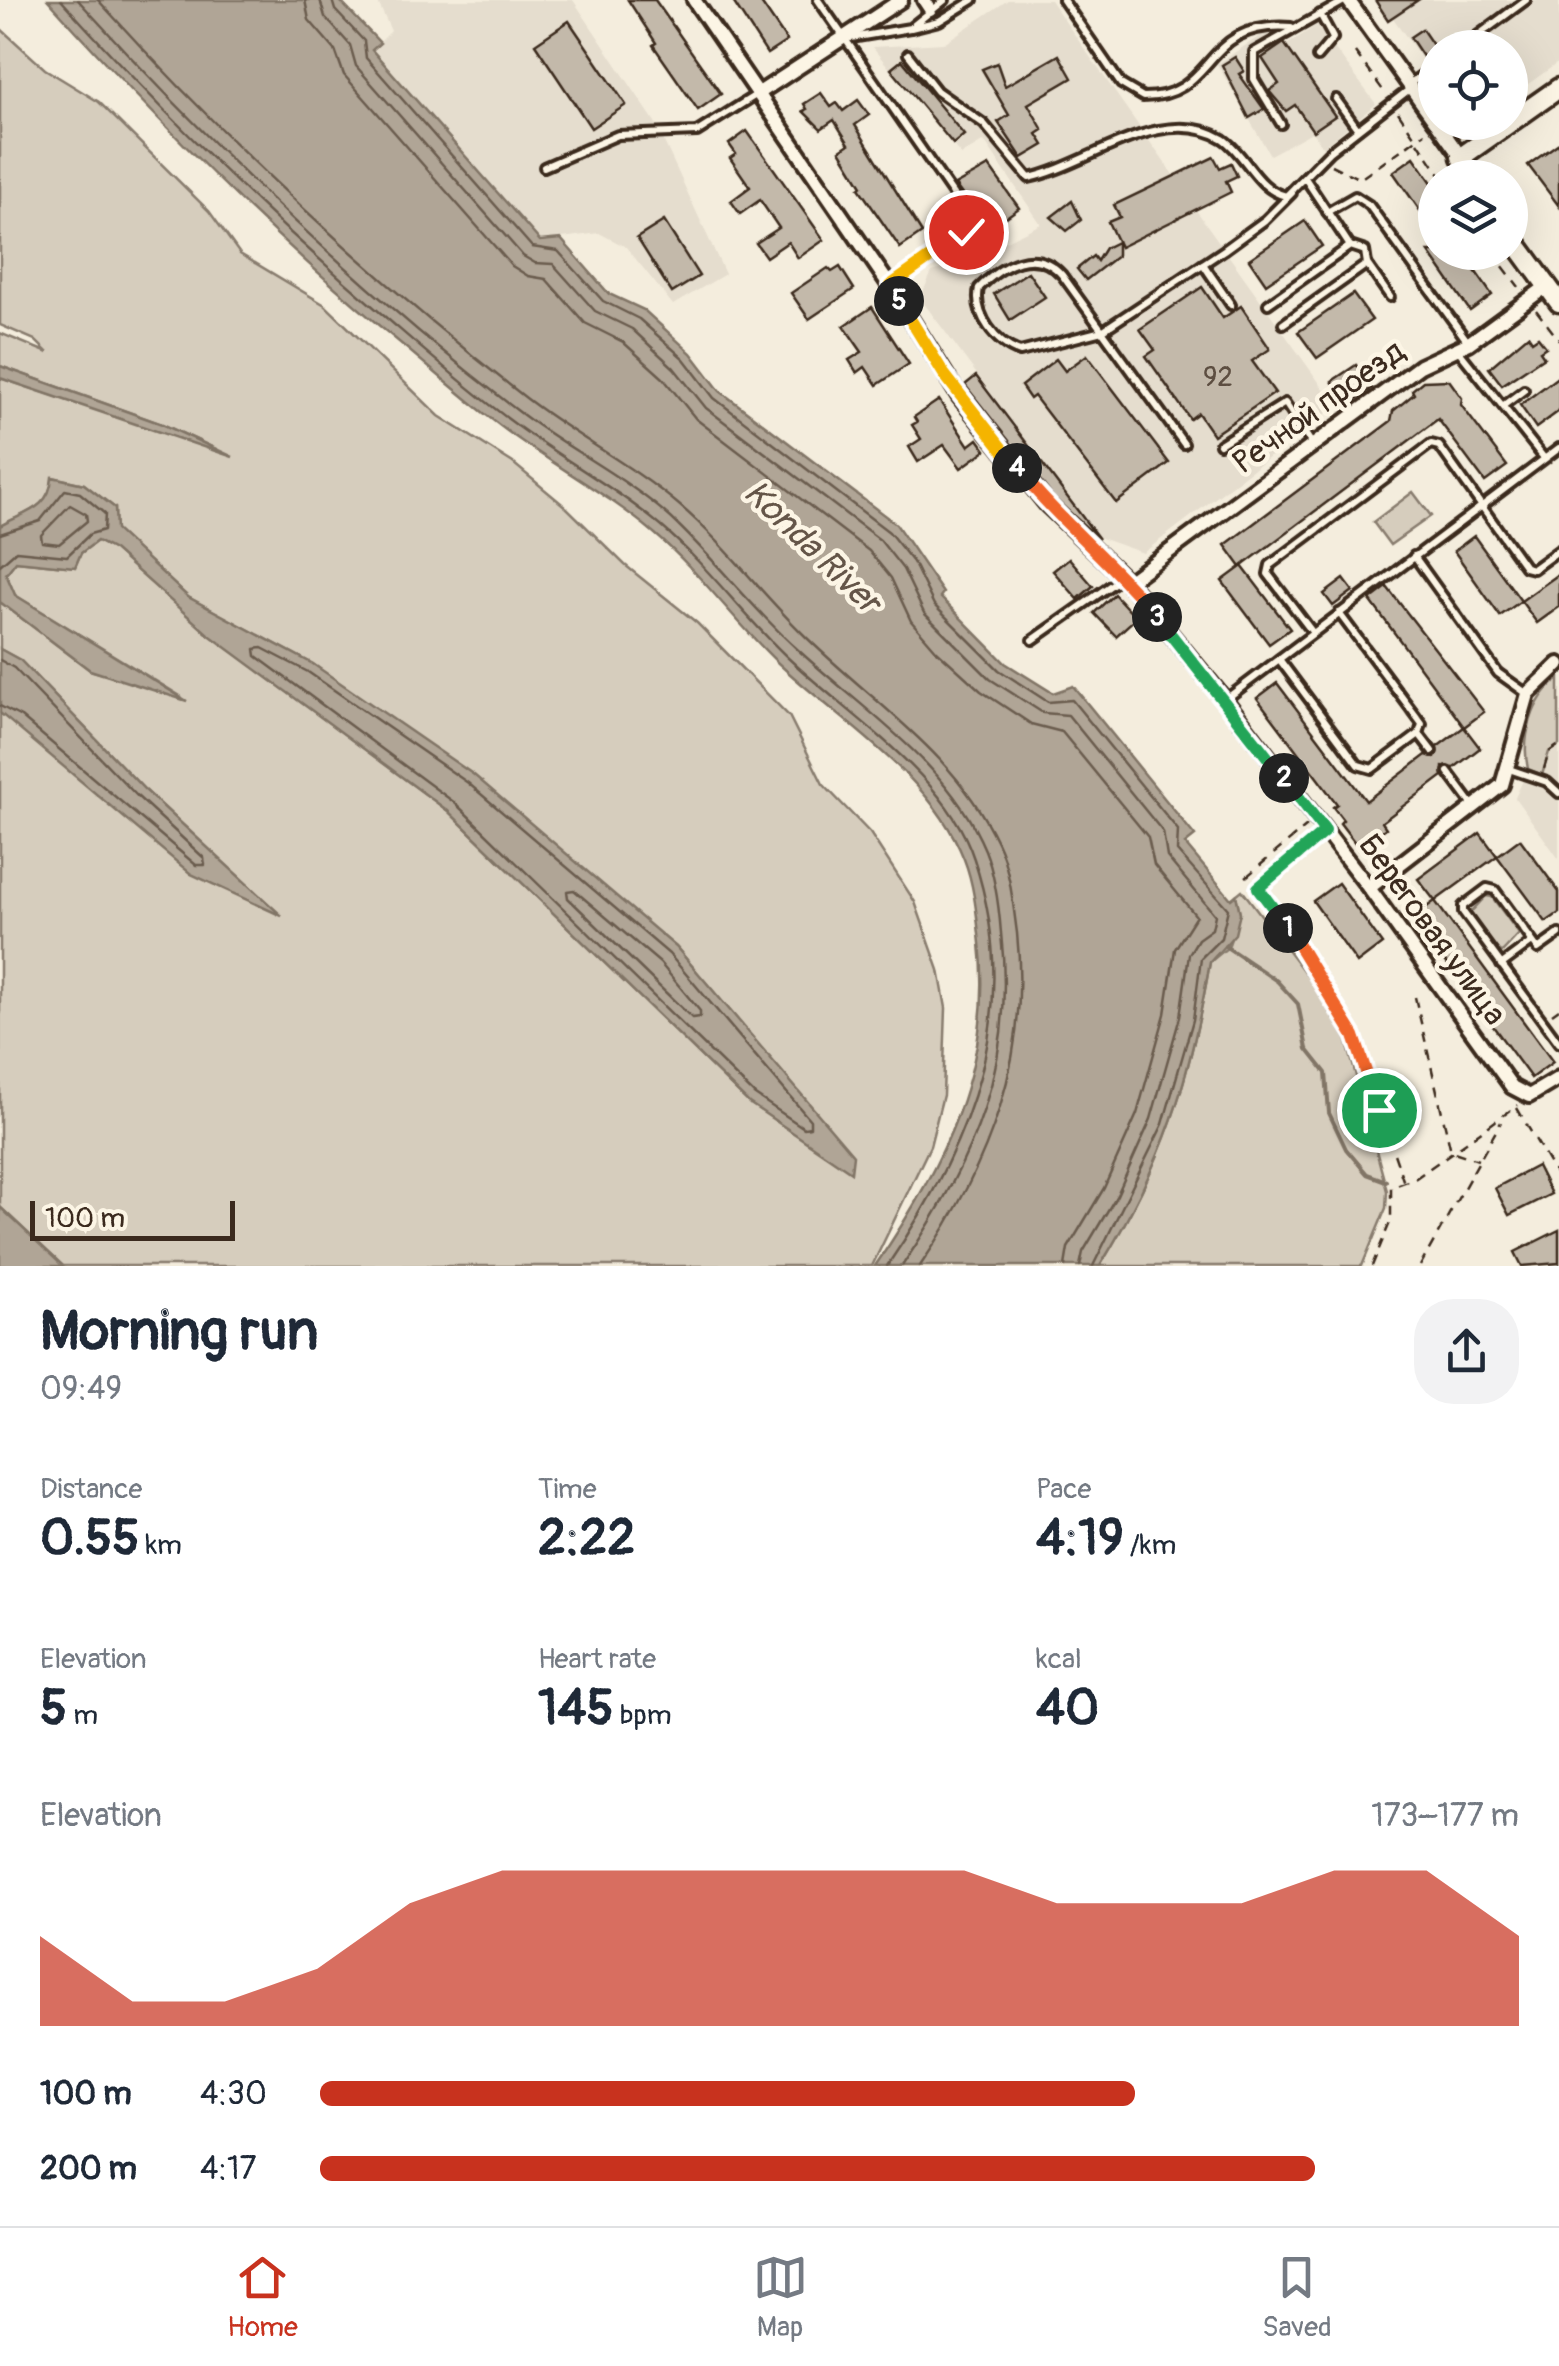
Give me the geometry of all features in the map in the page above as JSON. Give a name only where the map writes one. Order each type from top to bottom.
[{"type":"main road","points":[[1463,160],[1461,157],[1558,91]]},
{"type":"main road","points":[[1528,260],[1559,302]]},
{"type":"street","name":"Береговая улица","points":[[694,0],[890,286],[944,374],[1061,521],[1125,579],[1224,700],[1369,888],[1520,1101]]},
{"type":"street","points":[[759,94],[900,0]]},
{"type":"street","points":[[1347,0],[1418,97]]},
{"type":"street","points":[[1448,140],[1461,157]]},
{"type":"street","name":"Речной проезд","points":[[1125,579],[1420,366],[1463,346],[1547,286]]},
{"type":"street","points":[[1369,888],[1502,785],[1528,694],[1559,664]]},
{"type":"street","points":[[1520,1101],[1559,1079]]},
{"type":"lane","points":[[818,0],[970,220],[966,232],[890,286]]},
{"type":"lane","points":[[910,28],[928,4],[945,0]]},
{"type":"lane","points":[[844,38],[930,25],[973,0]]},
{"type":"lane","points":[[1063,0],[1121,84],[1143,97],[1177,89],[1202,71],[1228,40],[1240,32],[1264,25],[1292,27]]},
{"type":"lane","points":[[1281,124],[1254,79],[1254,52],[1292,27],[1347,0]]},
{"type":"lane","points":[[1485,30],[1526,0]]},
{"type":"lane","points":[[1317,57],[1332,38],[1320,14]]},
{"type":"lane","points":[[908,54],[938,91],[984,124],[1029,178],[1124,142],[1181,128],[1222,139],[1270,189],[1280,195],[1292,193]]},
{"type":"lane","points":[[1184,444],[1102,332],[1062,274],[1038,259],[1016,261],[985,282],[977,294],[994,338],[1020,352],[1102,332],[1265,220],[1320,160],[1418,80]]},
{"type":"lane","points":[[544,167],[618,135],[697,132],[759,94]]},
{"type":"lane","points":[[1336,99],[1357,128]]},
{"type":"lane","points":[[1304,178],[1350,246],[1365,252],[1367,264],[1390,297]]},
{"type":"lane","points":[[1327,212],[1346,198],[1361,198],[1463,346],[1487,390],[1504,404],[1544,458]]},
{"type":"lane","points":[[1268,304],[1350,246]]},
{"type":"lane","points":[[1204,264],[1232,305]]},
{"type":"lane","points":[[1283,324],[1367,264]]},
{"type":"lane","points":[[1504,404],[1524,390]]},
{"type":"lane","points":[[1220,444],[1284,403],[1313,446]]},
{"type":"lane","points":[[1312,633],[1268,574],[1270,565],[1431,444],[1439,446],[1524,568],[1533,569],[1559,550]]},
{"type":"lane","points":[[1224,700],[1559,448]]},
{"type":"lane","points":[[1414,556],[1507,683],[1528,694]]},
{"type":"lane","points":[[1034,640],[1125,579]]},
{"type":"lane","points":[[1279,658],[1365,769],[1372,769],[1419,734],[1422,724],[1339,613]]},
{"type":"lane","points":[[1419,734],[1432,751]]},
{"type":"lane","points":[[1509,768],[1540,780],[1559,793]]},
{"type":"lane","points":[[1448,772],[1474,808]]},
{"type":"lane","points":[[1559,934],[1538,949],[1494,890],[1487,888],[1463,906],[1463,912],[1559,1043]]},
{"type":"lane","points":[[1501,965],[1532,942]]},
{"type":"path","points":[[1355,52],[1430,160]]},
{"type":"path","points":[[1320,160],[1360,179],[1416,139]]},
{"type":"path","points":[[1540,780],[1559,745]]},
{"type":"path","points":[[1554,749],[1559,755]]},
{"type":"path","points":[[1246,877],[1320,825]]},
{"type":"path","points":[[1320,825],[1258,888],[1311,960],[1354,1036],[1404,1183]]},
{"type":"path","points":[[1414,997],[1451,1152]]},
{"type":"path","points":[[1420,1266],[1478,1160],[1502,1121],[1520,1101],[1559,1180]]},
{"type":"path","points":[[1372,1266],[1392,1220],[1391,1186],[1404,1183],[1502,1121]]},
{"type":"path","points":[[1451,1152],[1478,1160]]},
{"type":"shaded area","points":[[377,0],[573,0],[655,122],[725,274],[673,305],[626,247],[599,233],[540,241],[372,50],[391,31]]},
{"type":"shaded area","points":[[1008,0],[1050,0],[1174,176],[1214,157],[1220,168],[1231,163],[1237,176],[1226,181],[1231,192],[1196,210],[1336,406],[1143,553],[1098,537],[920,298],[932,272],[957,265],[1041,224],[984,141],[961,155],[872,47],[944,43]]},
{"type":"shaded area","points":[[1419,0],[1559,0],[1559,62],[1528,84],[1528,30],[1418,30],[1418,53],[1393,18]]},
{"type":"shaded area","points":[[1317,25],[1376,104],[1323,147],[1312,132],[1270,155],[1217,64],[1271,29],[1280,43],[1284,40],[1288,44]]},
{"type":"shaded area","points":[[0,28],[45,69],[99,102],[209,211],[240,254],[325,305],[439,416],[513,463],[567,508],[625,565],[697,623],[789,716],[823,784],[870,833],[915,902],[939,970],[946,1008],[943,1095],[930,1146],[872,1266],[63,1266],[0,1207],[0,713],[279,914],[144,789],[20,660],[0,649],[0,602],[90,670],[182,697],[15,595],[6,574],[16,561],[75,567],[81,553],[97,541],[114,550],[209,634],[448,811],[749,1103],[755,1041],[676,947],[313,664],[188,597],[115,530],[115,508],[84,484],[53,477],[41,503],[0,526],[0,378],[218,450],[162,424],[0,366],[0,333],[48,353],[35,340],[0,325]]},
{"type":"shaded area","points":[[1413,492],[1431,516],[1390,545],[1373,522]]},
{"type":"shaded area","points":[[1559,679],[1559,859],[1515,798],[1528,769],[1523,747],[1542,691]]},
{"type":"shaded area","points":[[1559,679],[1559,745],[1549,752],[1542,775],[1528,769],[1528,732],[1535,708]]},
{"type":"shaded area","points":[[1242,890],[1315,986],[1346,1039],[1387,1191],[1386,1208],[1362,1266],[1100,1266],[1142,1191],[1172,1120],[1193,1046],[1210,962],[1228,947],[1240,913],[1236,895]]},
{"type":"shaded area","points":[[1486,896],[1492,897],[1519,934],[1502,952],[1496,950],[1469,914]]},
{"type":"water","name":"Konda River","points":[[48,0],[339,0],[380,43],[372,50],[540,241],[561,239],[609,294],[644,310],[691,353],[720,391],[896,524],[943,593],[940,597],[1005,663],[1053,693],[1073,686],[1195,836],[1185,844],[1231,899],[1236,895],[1240,913],[1235,934],[1210,962],[1193,1046],[1172,1120],[1142,1191],[1100,1266],[875,1266],[942,1153],[971,1073],[979,1031],[982,988],[973,889],[949,829],[907,776],[778,663],[671,548],[619,506],[491,419],[338,290],[209,170]]},
{"type":"water","points":[[0,366],[162,424],[233,457],[0,378]]},
{"type":"water","points":[[52,477],[84,484],[115,508],[116,530],[188,597],[313,664],[474,775],[676,947],[853,1155],[851,1172],[749,1103],[448,811],[208,634],[114,550],[97,541],[81,553],[75,567],[16,561],[6,574],[15,595],[187,701],[90,670],[0,602],[0,526],[41,503]]},
{"type":"water","points":[[0,649],[20,660],[144,789],[282,916],[191,874],[0,713]]},
{"type":"water","points":[[0,1207],[63,1266],[0,1266]]},
{"type":"building","points":[[628,0],[655,0],[721,94],[698,110],[653,45],[656,43]]},
{"type":"building","points":[[732,0],[759,0],[787,41],[767,54]]},
{"type":"building","points":[[1375,0],[1418,0],[1388,20]]},
{"type":"building","points":[[569,21],[626,105],[591,128],[535,44]]},
{"type":"building","points":[[1418,32],[1418,49],[1410,37]]},
{"type":"building","points":[[1284,43],[1335,116],[1313,131],[1295,105],[1286,111],[1269,91],[1279,84],[1262,58]]},
{"type":"building","points":[[1059,55],[1072,78],[1028,104],[1043,130],[1037,134],[1044,145],[1022,158],[998,122],[1009,115],[982,69],[997,63],[1005,86]]},
{"type":"building","points":[[1235,57],[1244,71],[1239,74],[1264,109],[1249,118],[1222,65]]},
{"type":"building","points":[[902,60],[964,135],[953,144],[891,69]]},
{"type":"building","points":[[821,93],[831,107],[837,103],[843,111],[858,100],[869,115],[855,125],[922,233],[900,248],[859,188],[862,186],[840,150],[849,144],[834,120],[821,129],[803,111],[807,109],[804,104]]},
{"type":"building","points":[[747,131],[824,240],[798,258],[788,242],[766,257],[756,243],[779,228],[760,200],[740,214],[731,201],[750,187],[730,158],[736,154],[729,144]]},
{"type":"building","points":[[1559,143],[1559,206],[1528,165]]},
{"type":"building","points":[[1214,157],[1220,168],[1231,163],[1237,176],[1226,181],[1231,192],[1120,247],[1108,222],[1120,217],[1114,205]]},
{"type":"building","points":[[1414,157],[1418,163],[1418,208],[1393,172]]},
{"type":"building","points":[[989,166],[1019,208],[988,230],[955,185]]},
{"type":"building","points":[[1072,201],[1081,220],[1067,231],[1051,217]]},
{"type":"building","points":[[664,221],[699,276],[672,293],[637,238]]},
{"type":"building","points":[[1305,221],[1322,246],[1266,284],[1249,259]]},
{"type":"building","points":[[1117,242],[1117,256],[1086,280],[1077,269],[1093,256],[1097,261],[1105,248]]},
{"type":"building","points":[[840,267],[854,289],[809,319],[791,293],[828,268],[832,272]]},
{"type":"building","points":[[1442,270],[1475,270],[1492,295],[1470,311]]},
{"type":"building","points":[[1028,272],[1045,297],[1010,320],[994,294]]},
{"type":"building","points":[[1202,287],[1223,318],[1241,306],[1270,349],[1252,361],[1275,393],[1213,435],[1198,413],[1190,419],[1146,356],[1155,350],[1140,329]]},
{"type":"building","points":[[1353,294],[1372,320],[1317,358],[1298,332]]},
{"type":"building","points":[[872,307],[909,364],[877,385],[865,367],[857,373],[849,360],[862,352],[844,326]]},
{"type":"building","points":[[1528,335],[1532,341],[1538,337],[1546,347],[1540,351],[1544,357],[1502,385],[1489,368]]},
{"type":"building","points":[[1087,355],[1169,463],[1116,503],[1034,396],[1030,399],[1021,386],[1056,359],[1065,371]]},
{"type":"building","points":[[1356,365],[1372,388],[1348,405],[1332,381]]},
{"type":"building","points":[[976,376],[1099,539],[1054,498],[965,385]]},
{"type":"building","points":[[1559,376],[1559,411],[1536,428],[1520,405]]},
{"type":"building","points":[[1449,380],[1462,398],[1461,405],[1507,466],[1485,482],[1438,419],[1242,566],[1290,629],[1269,644],[1222,581],[1241,567],[1225,545],[1391,421],[1393,411],[1423,381]]},
{"type":"building","points":[[939,400],[969,446],[978,439],[986,450],[961,468],[944,445],[918,462],[909,447],[921,439],[912,425],[917,422],[914,417]]},
{"type":"building","points":[[1474,536],[1521,601],[1500,616],[1454,551]]},
{"type":"building","points":[[1069,558],[1093,586],[1078,599],[1053,571]]},
{"type":"building","points":[[1559,574],[1559,607],[1537,623],[1521,601]]},
{"type":"building","points":[[1344,579],[1353,591],[1333,606],[1324,594]]},
{"type":"building","points":[[1387,587],[1484,712],[1464,727],[1370,600]]},
{"type":"building","points":[[1114,594],[1136,618],[1116,636],[1094,613]]},
{"type":"building","points":[[1277,683],[1366,801],[1426,755],[1435,757],[1437,747],[1464,727],[1480,748],[1454,768],[1443,767],[1443,776],[1382,822],[1386,828],[1359,848],[1340,823],[1343,820],[1333,807],[1337,804],[1257,698]]},
{"type":"building","points":[[1480,833],[1497,856],[1435,901],[1418,879]]},
{"type":"building","points":[[1520,839],[1559,892],[1559,913],[1546,922],[1497,856]]},
{"type":"building","points":[[1338,883],[1382,944],[1357,963],[1313,901]]},
{"type":"building","points":[[1435,901],[1553,1062],[1531,1078],[1413,917]]},
{"type":"building","points":[[1537,1166],[1551,1194],[1509,1215],[1495,1188]]},
{"type":"building","points":[[1559,1230],[1559,1263],[1522,1266],[1515,1252]]},
{"type":"waterway","points":[[1225,946],[1277,981],[1298,1004],[1307,1049],[1326,1073],[1329,1113],[1346,1149],[1367,1174],[1386,1181]]},
{"type":"route","points":[[966,232],[890,286],[944,374],[1047,506],[1128,582],[1325,831],[1258,888],[1311,960],[1354,1036],[1379,1110]]}]
